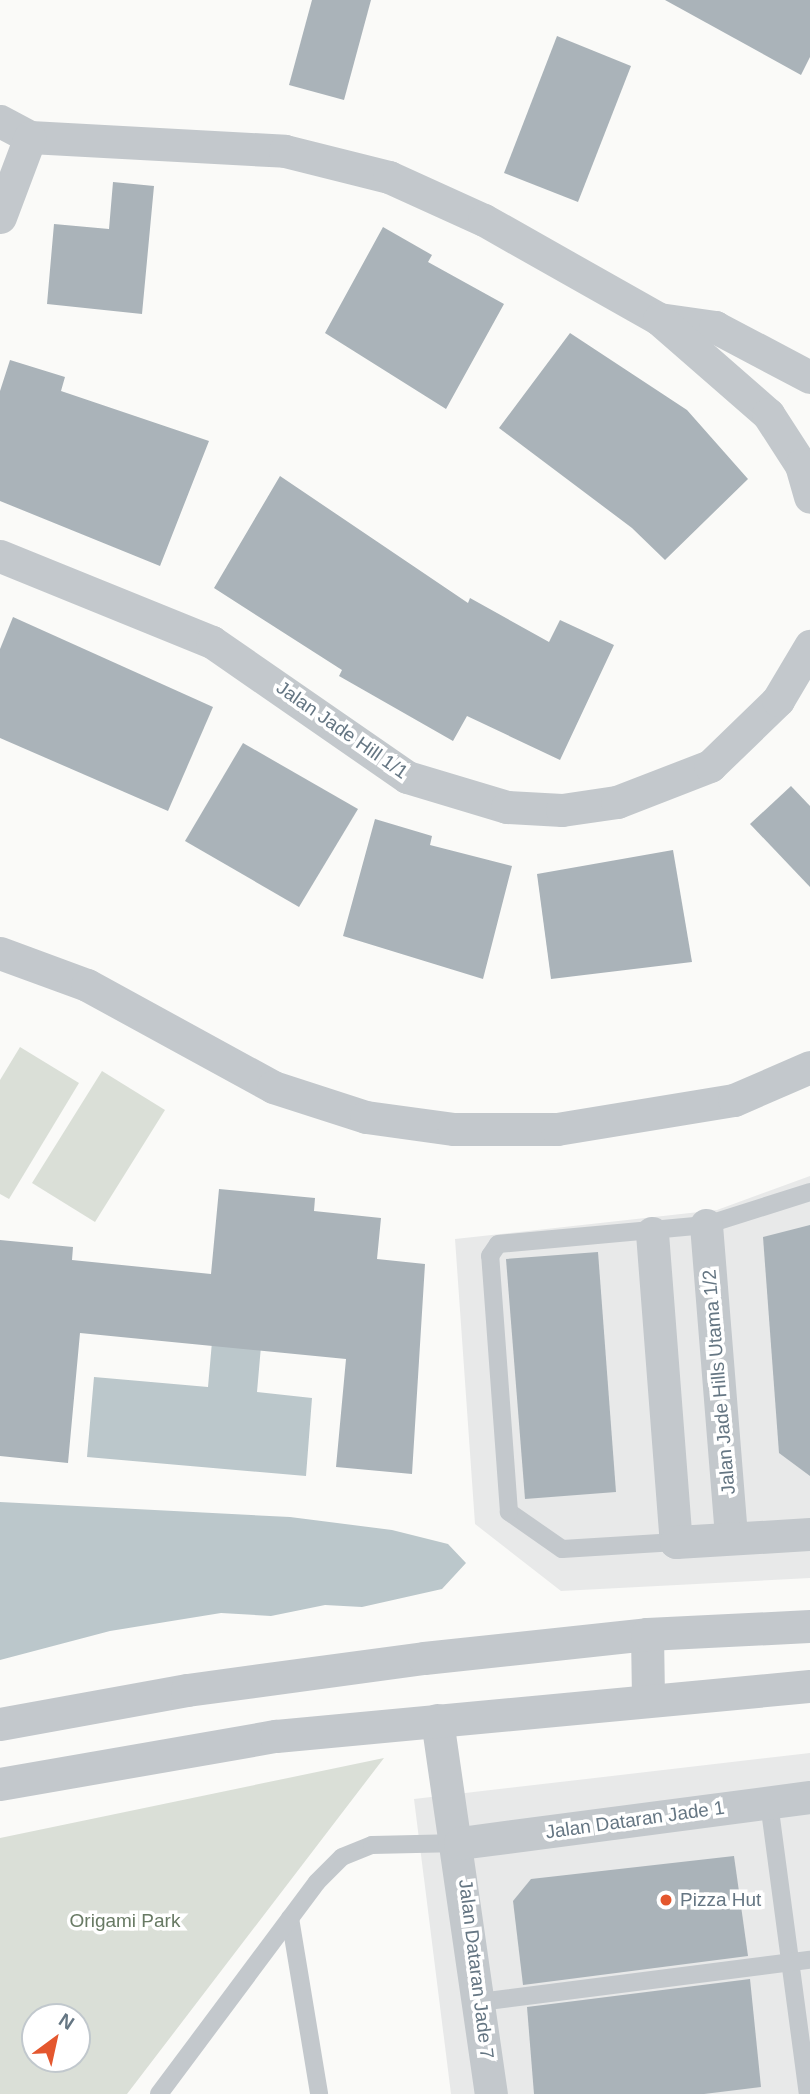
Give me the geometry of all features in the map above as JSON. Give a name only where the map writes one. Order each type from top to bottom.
[{"type":"street","points":[[0,121],[30,137],[285,151],[389,177],[484,220],[659,319],[768,414],[801,465],[810,497]]},
{"type":"street","points":[[0,217],[30,137]]},
{"type":"street","points":[[659,319],[715,327],[810,377]]},
{"type":"street","name":"Jalan Jade Hill 1/1","points":[[0,556],[212,642],[407,777],[507,807],[562,810],[617,802],[710,766],[778,700],[810,646]]},
{"type":"street","points":[[0,953],[87,985],[273,1087],[366,1117],[454,1129],[557,1129],[734,1100],[810,1067]]},
{"type":"street","name":"Jalan Jade Hills Utama 1/2","points":[[706,1225],[731,1538]]},
{"type":"street","points":[[652,1233],[676,1542],[810,1534]]},
{"type":"street","points":[[0,1724],[187,1689],[647,1634],[810,1626]]},
{"type":"street","points":[[647,1634],[648,1696]]},
{"type":"street","points":[[0,1784],[276,1736],[648,1696],[810,1686]]},
{"type":"street","name":"Jalan Dataran Jade 7","points":[[438,1720],[460,1843],[491,2094]]},
{"type":"street","name":"Jalan Dataran Jade 1","points":[[460,1843],[810,1797]]},
{"type":"lane","points":[[676,1542],[562,1549],[509,1511],[490,1256],[498,1244],[652,1233],[706,1225],[810,1192]]},
{"type":"lane","points":[[769,1802],[808,2094]]},
{"type":"lane","points":[[159,2094],[317,1882],[352,1853],[372,1845],[460,1843]]},
{"type":"lane","points":[[290,1918],[319,2094]]},
{"type":"lane","points":[[480,2002],[810,1961]]},
{"type":"shaded area","points":[[810,1176],[810,1578],[561,1591],[475,1524],[455,1239],[717,1210]]},
{"type":"shaded area","points":[[217,1285],[266,1289],[257,1392],[312,1398],[306,1476],[87,1457],[94,1377],[208,1387]]},
{"type":"shaded area","points":[[0,1502],[290,1517],[392,1530],[448,1544],[466,1563],[442,1589],[362,1607],[325,1605],[271,1616],[221,1613],[110,1631],[0,1660]]},
{"type":"shaded area","points":[[810,1753],[810,2094],[451,2094],[414,1799]]},
{"type":"green space","points":[[20,1047],[79,1083],[9,1199],[0,1194],[0,1080]]},
{"type":"green space","points":[[102,1071],[165,1110],[95,1222],[32,1183]]},
{"type":"green space","name":"Origami Park","points":[[384,1758],[127,2094],[0,2094],[0,1838]]},
{"type":"building","points":[[312,0],[371,0],[344,100],[289,85]]},
{"type":"building","points":[[665,0],[810,0],[810,57],[801,75]]},
{"type":"building","points":[[557,36],[631,66],[578,202],[504,173]]},
{"type":"building","points":[[113,182],[154,186],[142,314],[47,304],[54,224],[109,229]]},
{"type":"building","points":[[383,227],[432,255],[428,262],[504,304],[446,409],[325,333]]},
{"type":"building","points":[[570,333],[687,410],[748,479],[665,560],[632,528],[499,428]]},
{"type":"building","points":[[10,360],[65,377],[61,391],[209,441],[160,566],[0,501],[0,391]]},
{"type":"building","points":[[280,476],[468,603],[470,598],[549,642],[560,620],[614,645],[560,760],[467,716],[453,741],[339,676],[342,670],[214,588]]},
{"type":"building","points":[[13,617],[213,707],[168,811],[0,738],[0,649]]},
{"type":"building","points":[[243,743],[358,809],[299,907],[185,841]]},
{"type":"building","points":[[791,786],[810,806],[810,887],[750,824]]},
{"type":"building","points":[[375,819],[432,836],[430,845],[512,866],[483,979],[343,936]]},
{"type":"building","points":[[673,850],[692,962],[551,979],[537,874]]},
{"type":"building","points":[[219,1189],[315,1198],[314,1211],[381,1218],[377,1259],[425,1264],[412,1474],[336,1467],[346,1359],[80,1333],[68,1463],[0,1456],[0,1240],[73,1247],[72,1260],[211,1274]]},
{"type":"building","points":[[810,1225],[810,1476],[779,1453],[763,1237]]},
{"type":"building","points":[[598,1252],[616,1492],[525,1499],[506,1259]]},
{"type":"building","points":[[734,1856],[748,1956],[523,1985],[513,1901],[531,1879]]},
{"type":"building","points":[[750,1979],[761,2087],[704,2094],[534,2094],[527,2007]]},
{"type":"place","name":"Pizza Hut","points":[[666,1900]]}]
